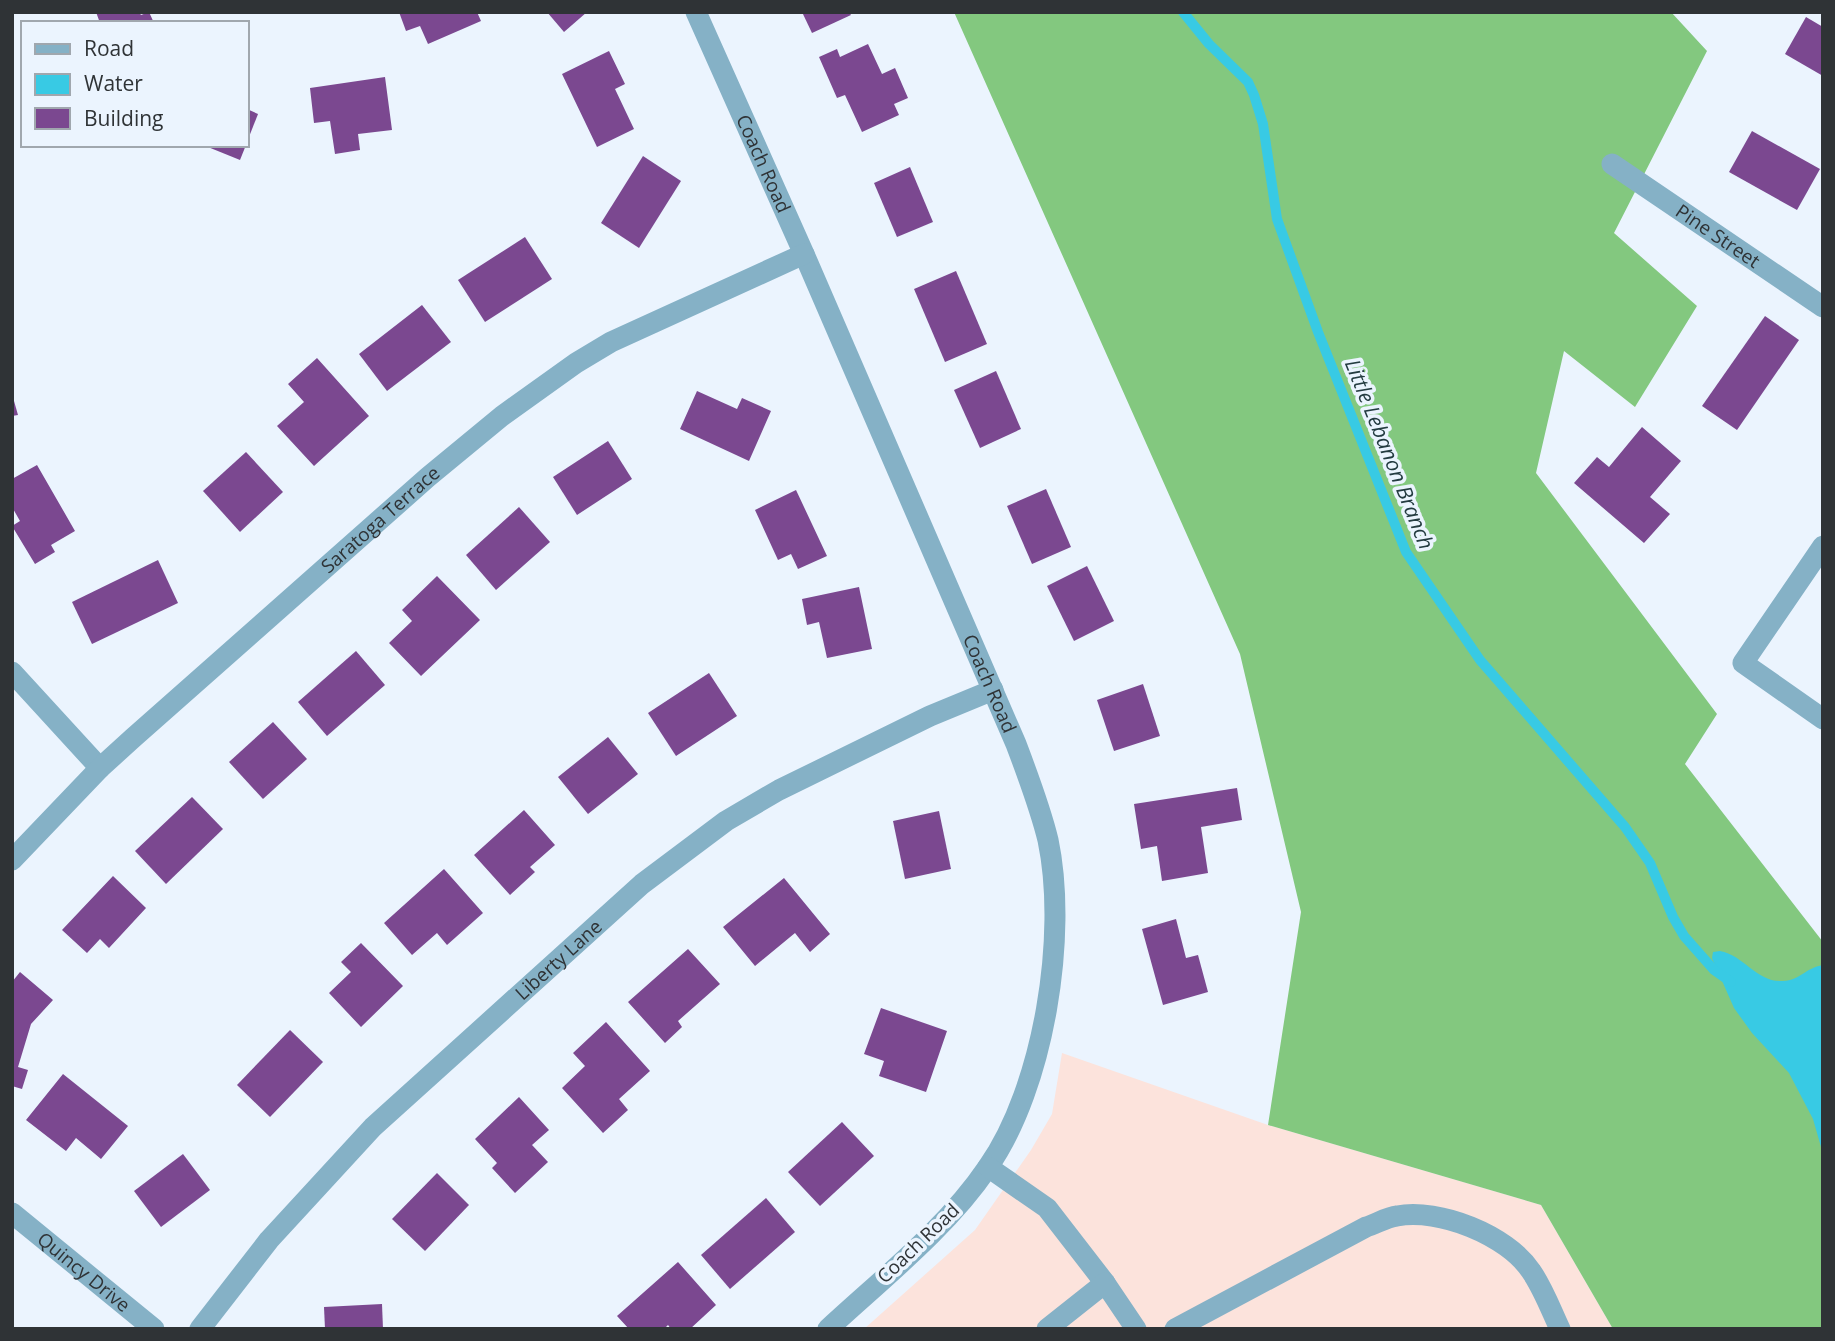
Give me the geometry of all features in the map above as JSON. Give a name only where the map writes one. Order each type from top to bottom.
[{"type":"street","name":"Coach Road","points":[[696,12],[993,690],[1035,795],[1048,842],[1054,922],[1053,962],[1038,1046],[1008,1135],[961,1202],[828,1329]]},
{"type":"street","name":"Pine Street","points":[[1612,164],[1823,307]]},
{"type":"street","name":"Saratoga Terrace","points":[[12,860],[100,768],[428,477],[502,416],[576,363],[611,342],[804,254]]},
{"type":"street","points":[[1823,546],[1743,663],[1823,719]]},
{"type":"street","points":[[12,672],[100,768]]},
{"type":"street","name":"Liberty Lane","points":[[200,1329],[269,1240],[373,1127],[642,884],[726,821],[779,790],[930,716],[993,690]]},
{"type":"street","points":[[988,1167],[1047,1208],[1105,1283],[1136,1329]]},
{"type":"street","name":"Quincy Drive","points":[[12,1213],[154,1329]]},
{"type":"street","points":[[1175,1329],[1366,1227],[1396,1216],[1431,1215],[1475,1228],[1514,1251],[1532,1271],[1560,1329]]},
{"type":"street","points":[[1047,1329],[1105,1283]]},
{"type":"shaded area","points":[[1062,1053],[1268,1125],[1541,1205],[1613,1329],[864,1329],[975,1230],[1031,1150],[1052,1114]]},
{"type":"green space","points":[[954,12],[1671,12],[1707,51],[1614,233],[1697,306],[1635,407],[1564,351],[1536,473],[1717,714],[1685,764],[1823,942],[1823,1329],[1613,1329],[1541,1205],[1268,1125],[1301,912],[1240,654]]},
{"type":"water","points":[[1720,951],[1774,980],[1789,980],[1823,965],[1823,1154],[1813,1119],[1789,1073],[1752,1033],[1734,1008],[1712,958],[1713,952]]},
{"type":"building","points":[[96,12],[139,12],[141,15],[149,12],[153,21],[99,21]]},
{"type":"building","points":[[399,12],[477,12],[481,21],[428,44],[420,26],[406,31]]},
{"type":"building","points":[[547,12],[587,12],[564,32]]},
{"type":"building","points":[[802,12],[849,12],[851,15],[812,33]]},
{"type":"building","points":[[1806,17],[1823,27],[1823,76],[1785,54]]},
{"type":"building","points":[[868,44],[882,74],[895,68],[908,98],[894,104],[899,115],[862,132],[845,95],[837,98],[819,57],[837,49],[840,57]]},
{"type":"building","points":[[609,51],[625,84],[615,89],[634,129],[597,147],[562,74]]},
{"type":"building","points":[[385,77],[392,130],[358,134],[360,150],[335,154],[330,121],[314,123],[310,88]]},
{"type":"building","points":[[248,109],[258,114],[248,139]]},
{"type":"building","points":[[1752,131],[1820,169],[1797,210],[1729,172]]},
{"type":"building","points":[[208,147],[245,147],[240,160]]},
{"type":"building","points":[[643,156],[681,181],[639,248],[601,223]]},
{"type":"building","points":[[910,167],[933,222],[897,237],[874,183]]},
{"type":"building","points":[[525,237],[552,279],[485,322],[458,280]]},
{"type":"building","points":[[956,271],[987,344],[945,362],[914,289]]},
{"type":"building","points":[[422,305],[451,342],[387,391],[359,354]]},
{"type":"building","points":[[1765,316],[1799,340],[1737,430],[1702,406]]},
{"type":"building","points":[[317,358],[369,416],[314,466],[277,426],[304,402],[288,384]]},
{"type":"building","points":[[996,371],[1021,429],[980,448],[954,390]]},
{"type":"building","points":[[697,391],[737,409],[742,398],[771,411],[749,461],[680,429]]},
{"type":"building","points":[[12,394],[18,415],[12,416]]},
{"type":"building","points":[[1642,427],[1681,461],[1650,497],[1670,514],[1644,543],[1574,483],[1597,457],[1609,467]]},
{"type":"building","points":[[608,441],[632,479],[577,515],[553,477]]},
{"type":"building","points":[[246,452],[283,492],[240,532],[203,491]]},
{"type":"building","points":[[37,465],[75,531],[51,545],[55,552],[35,564],[12,526],[20,521],[12,507],[12,479]]},
{"type":"building","points":[[1046,489],[1071,547],[1032,564],[1007,506]]},
{"type":"building","points":[[796,490],[827,556],[798,569],[791,554],[778,560],[755,510]]},
{"type":"building","points":[[519,507],[550,542],[496,590],[466,555]]},
{"type":"building","points":[[158,560],[178,603],[92,644],[72,602]]},
{"type":"building","points":[[1087,566],[1114,621],[1074,641],[1047,586]]},
{"type":"building","points":[[437,576],[480,620],[421,676],[389,643],[412,621],[402,610]]},
{"type":"building","points":[[859,587],[872,649],[827,658],[819,622],[807,625],[802,599]]},
{"type":"building","points":[[356,651],[385,685],[327,736],[298,702]]},
{"type":"building","points":[[709,673],[737,716],[676,756],[648,713]]},
{"type":"building","points":[[1143,684],[1160,736],[1114,751],[1097,700]]},
{"type":"building","points":[[273,722],[307,759],[263,799],[229,762]]},
{"type":"building","points":[[608,737],[638,774],[588,814],[558,777]]},
{"type":"building","points":[[1237,788],[1242,820],[1201,827],[1208,873],[1162,881],[1157,846],[1141,849],[1134,804]]},
{"type":"building","points":[[192,797],[223,829],[166,884],[135,851]]},
{"type":"building","points":[[524,810],[555,845],[530,867],[535,872],[510,895],[474,855]]},
{"type":"building","points":[[939,811],[951,869],[905,879],[893,821]]},
{"type":"building","points":[[444,869],[483,913],[447,945],[437,933],[412,955],[384,923]]},
{"type":"building","points":[[113,876],[146,908],[109,948],[100,939],[87,953],[62,930]]},
{"type":"building","points":[[784,878],[830,934],[810,952],[795,933],[755,966],[723,927]]},
{"type":"building","points":[[1176,919],[1186,958],[1198,955],[1208,992],[1163,1005],[1142,929]]},
{"type":"building","points":[[361,943],[403,986],[361,1027],[329,993],[351,972],[341,962]]},
{"type":"building","points":[[688,949],[720,984],[678,1021],[682,1027],[665,1043],[628,1002]]},
{"type":"building","points":[[20,972],[53,1000],[31,1024],[18,1067],[28,1070],[22,1089],[12,1086],[12,982]]},
{"type":"building","points":[[881,1008],[947,1031],[926,1092],[879,1076],[884,1061],[864,1054]]},
{"type":"building","points":[[606,1022],[650,1071],[619,1099],[628,1110],[603,1133],[562,1088],[585,1066],[573,1053]]},
{"type":"building","points":[[290,1030],[323,1062],[270,1117],[237,1085]]},
{"type":"building","points":[[63,1074],[128,1126],[101,1159],[76,1138],[66,1151],[26,1120]]},
{"type":"building","points":[[519,1097],[549,1130],[532,1145],[548,1162],[515,1193],[492,1168],[497,1163],[475,1139]]},
{"type":"building","points":[[842,1122],[874,1156],[820,1206],[788,1172]]},
{"type":"building","points":[[183,1154],[210,1190],[161,1227],[134,1191]]},
{"type":"building","points":[[437,1173],[469,1205],[425,1251],[392,1219]]},
{"type":"building","points":[[766,1198],[795,1232],[730,1289],[701,1255]]},
{"type":"building","points":[[678,1262],[716,1305],[690,1329],[671,1329],[668,1325],[664,1329],[629,1329],[617,1316]]},
{"type":"building","points":[[382,1304],[383,1329],[325,1329],[324,1307]]},
{"type":"waterway","name":"Little Lebanon Branch","points":[[1183,12],[1209,44],[1248,82],[1254,95],[1263,124],[1277,219],[1318,332],[1406,552],[1480,660],[1625,827],[1650,863],[1684,936],[1714,970],[1731,982]]}]
